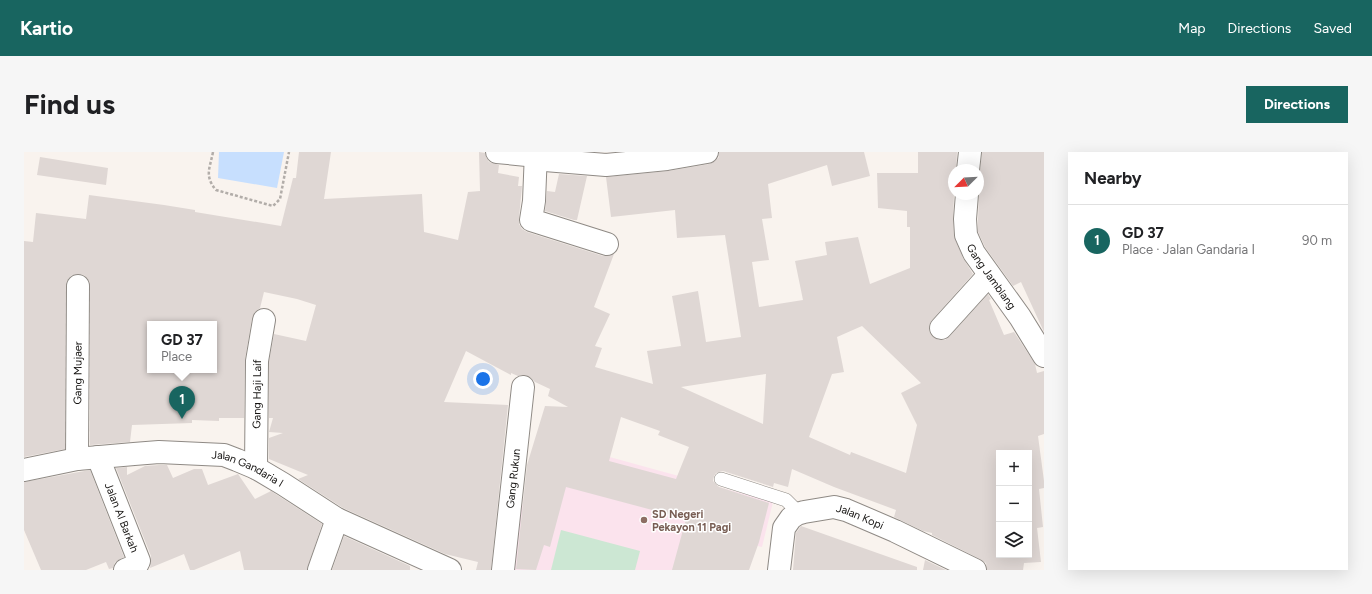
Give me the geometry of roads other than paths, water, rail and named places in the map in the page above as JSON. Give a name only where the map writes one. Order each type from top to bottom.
[{"type":"street","points":[[497,152],[537,154],[545,160],[606,165],[666,159],[707,152]]},
{"type":"street","points":[[969,164],[970,152]]},
{"type":"street","points":[[537,154],[532,220],[607,244]]},
{"type":"street","name":"Gang Jamblang","points":[[967,200],[965,219],[966,235],[974,253],[1020,317],[1042,354]]},
{"type":"street","points":[[940,328],[989,275]]},
{"type":"street","name":"Gang Mujaer","points":[[78,286],[88,458]]},
{"type":"street","name":"Gang Haji Laif","points":[[256,468],[257,360],[264,320]]},
{"type":"street","name":"Gang Rukun","points":[[503,570],[523,387]]},
{"type":"street","name":"Jalan Gandaria I","points":[[24,470],[88,458],[159,452],[224,455],[256,468],[337,519],[450,570]]},
{"type":"street","name":"Jalan Al Barkah","points":[[88,458],[140,561],[137,565],[125,570]]},
{"type":"street","name":"Jalan Kopi","points":[[797,514],[834,507],[846,510],[895,531],[975,570]]},
{"type":"street","points":[[778,570],[784,528],[797,514]]},
{"type":"street","points":[[319,570],[337,519]]},
{"type":"lane","points":[[721,479],[786,500],[794,508],[797,514]]},
{"type":"water","points":[[219,152],[284,152],[277,188],[218,178]]},
{"type":"place","name":"GD 37","points":[[182,419]]},
{"type":"place","name":"SD Negeri Pekayon 11 Pagi","points":[[644,520]]}]
